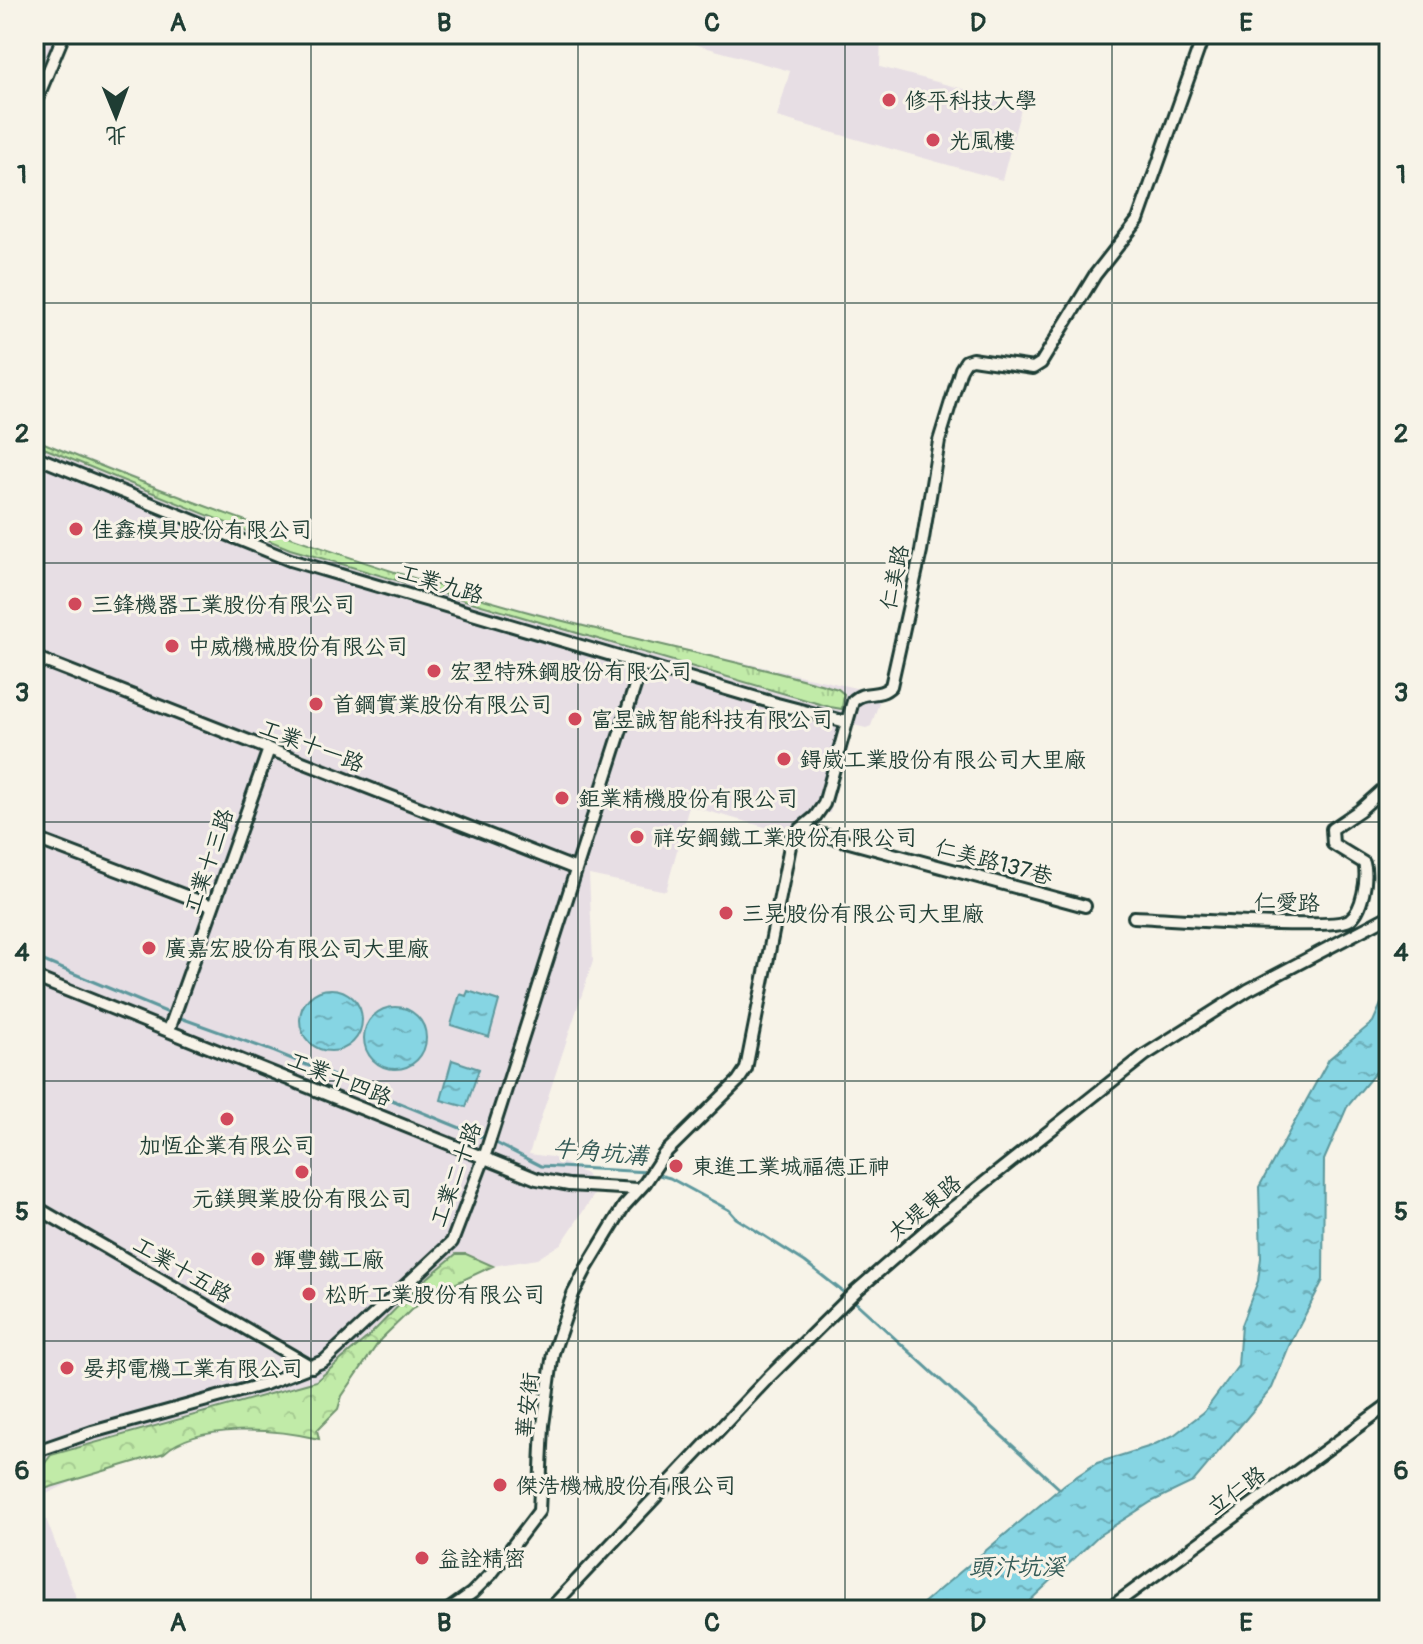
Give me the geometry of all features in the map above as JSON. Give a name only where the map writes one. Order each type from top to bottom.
[{"type":"street","points":[[34,106],[64,34]]},
{"type":"street","name":"仁美路","points":[[655,1168],[664,1154],[738,1081],[746,1069],[792,836],[824,804],[855,698],[882,693],[891,686],[921,551],[939,441],[949,400],[963,365],[972,359],[1033,368],[1041,363],[1095,275],[1138,220],[1204,34]]},
{"type":"street","name":"工業九路","points":[[34,456],[290,560],[846,722]]},
{"type":"street","name":"工業十一路","points":[[34,657],[576,869]]},
{"type":"street","name":"工業二十路","points":[[34,1452],[58,1442],[265,1384],[324,1361],[452,1242],[493,1131],[642,664]]},
{"type":"street","name":"工業十三路","points":[[170,1028],[269,749]]},
{"type":"street","name":"仁愛路","points":[[1134,917],[1280,923],[1341,923],[1351,919],[1358,911],[1366,871],[1364,863],[1333,844],[1332,829],[1360,810],[1389,784]]},
{"type":"street","name":"仁美路137巷","points":[[801,829],[1085,906]]},
{"type":"street","points":[[34,838],[212,906]]},
{"type":"street","name":"太堤東路","points":[[549,1610],[768,1378],[855,1292],[940,1218],[1145,1055],[1248,990],[1389,916]]},
{"type":"street","name":"工業十四路","points":[[34,977],[170,1028],[554,1183],[641,1186]]},
{"type":"street","name":"華安街","points":[[448,1610],[472,1593],[492,1573],[539,1511],[543,1425],[559,1330],[587,1267],[624,1206],[655,1168]]},
{"type":"street","name":"工業十五路","points":[[34,1206],[312,1367]]},
{"type":"street","name":"立仁路","points":[[1107,1610],[1389,1404]]},
{"type":"shaded area","points":[[34,34],[63,34],[34,107]]},
{"type":"shaded area","name":"修平科技大學","points":[[658,34],[881,34],[880,67],[971,91],[1021,109],[1002,180],[777,117],[790,71]]},
{"type":"shaded area","points":[[34,438],[263,528],[453,591],[652,642],[882,694],[871,726],[854,725],[830,813],[823,814],[801,837],[689,806],[666,891],[589,875],[593,961],[529,1154],[552,1157],[586,1174],[596,1192],[562,1243],[537,1259],[493,1266],[439,1291],[411,1310],[381,1339],[363,1363],[342,1396],[338,1409],[317,1430],[319,1439],[283,1431],[227,1432],[197,1437],[175,1443],[164,1453],[80,1478],[38,1498],[81,1610],[34,1610]]},
{"type":"green space","points":[[34,439],[218,511],[468,595],[838,689],[844,694],[842,709],[290,549],[34,444]]},
{"type":"green space","points":[[456,1254],[466,1254],[493,1266],[439,1291],[411,1310],[381,1339],[342,1396],[338,1409],[317,1430],[319,1439],[260,1431],[217,1432],[179,1443],[164,1453],[44,1489],[39,1471],[51,1455],[316,1381]]},
{"type":"water","name":"頭汴坑溪","points":[[1389,986],[1389,1056],[1347,1107],[1324,1160],[1323,1280],[1289,1346],[1272,1388],[1193,1482],[1151,1502],[1098,1536],[1020,1610],[915,1610],[1065,1484],[1097,1463],[1151,1446],[1174,1435],[1204,1412],[1238,1366],[1241,1325],[1258,1281],[1261,1258],[1259,1187],[1329,1059],[1373,1022]]},
{"type":"water","points":[[331,989],[343,991],[353,998],[360,1008],[360,1032],[353,1042],[343,1049],[331,1051],[319,1049],[309,1042],[302,1032],[300,1020],[302,1008],[309,998],[319,991]]},
{"type":"water","points":[[468,991],[499,1001],[489,1037],[451,1025],[460,994],[466,996]]},
{"type":"water","points":[[395,1007],[407,1009],[417,1016],[424,1026],[424,1050],[417,1060],[407,1067],[395,1069],[383,1067],[373,1060],[366,1050],[364,1038],[366,1026],[373,1016],[383,1009]]},
{"type":"water","points":[[452,1060],[479,1069],[466,1107],[441,1100]]},
{"type":"waterway","name":"牛角坑溝","points":[[34,957],[171,1014]]},
{"type":"waterway","name":"牛角坑溝","points":[[178,1017],[275,1052],[487,1139]]},
{"type":"waterway","name":"牛角坑溝","points":[[494,1142],[541,1166],[648,1172]]},
{"type":"waterway","name":"牛角坑溝","points":[[655,1174],[670,1178],[729,1210],[847,1295]]},
{"type":"waterway","name":"牛角坑溝","points":[[853,1300],[1060,1489]]},
{"type":"place","name":"修平科技大學","points":[[889,100]]},
{"type":"place","name":"光風樓","points":[[933,140]]},
{"type":"place","name":"佳鑫模具股份有限公司","points":[[76,529]]},
{"type":"place","name":"三鋒機器工業股份有限公司","points":[[75,604]]},
{"type":"place","name":"中威機械股份有限公司","points":[[172,646]]},
{"type":"place","name":"宏翌特殊鋼股份有限公司","points":[[434,671]]},
{"type":"place","name":"首鋼實業股份有限公司","points":[[316,704]]},
{"type":"place","name":"富昱誠智能科技有限公司","points":[[575,719]]},
{"type":"place","name":"鍀崴工業股份有限公司大里廠","points":[[784,759]]},
{"type":"place","name":"鉅業精機股份有限公司","points":[[562,798]]},
{"type":"place","name":"祥安鋼鐵工業股份有限公司","points":[[637,837]]},
{"type":"place","name":"三晃股份有限公司大里廠","points":[[726,913]]},
{"type":"place","name":"廣嘉宏股份有限公司大里廠","points":[[149,948]]},
{"type":"place","name":"加恆企業有限公司","points":[[227,1119]]},
{"type":"place","name":"東進工業城福德正神","points":[[676,1166]]},
{"type":"place","name":"元鎂興業股份有限公司","points":[[302,1172]]},
{"type":"place","name":"輝豐鐵工廠","points":[[258,1259]]},
{"type":"place","name":"松昕工業股份有限公司","points":[[309,1294]]},
{"type":"place","name":"晏邦電機工業有限公司","points":[[67,1368]]},
{"type":"place","name":"傑浩機械股份有限公司","points":[[500,1485]]},
{"type":"place","name":"益詮精密","points":[[422,1558]]}]
